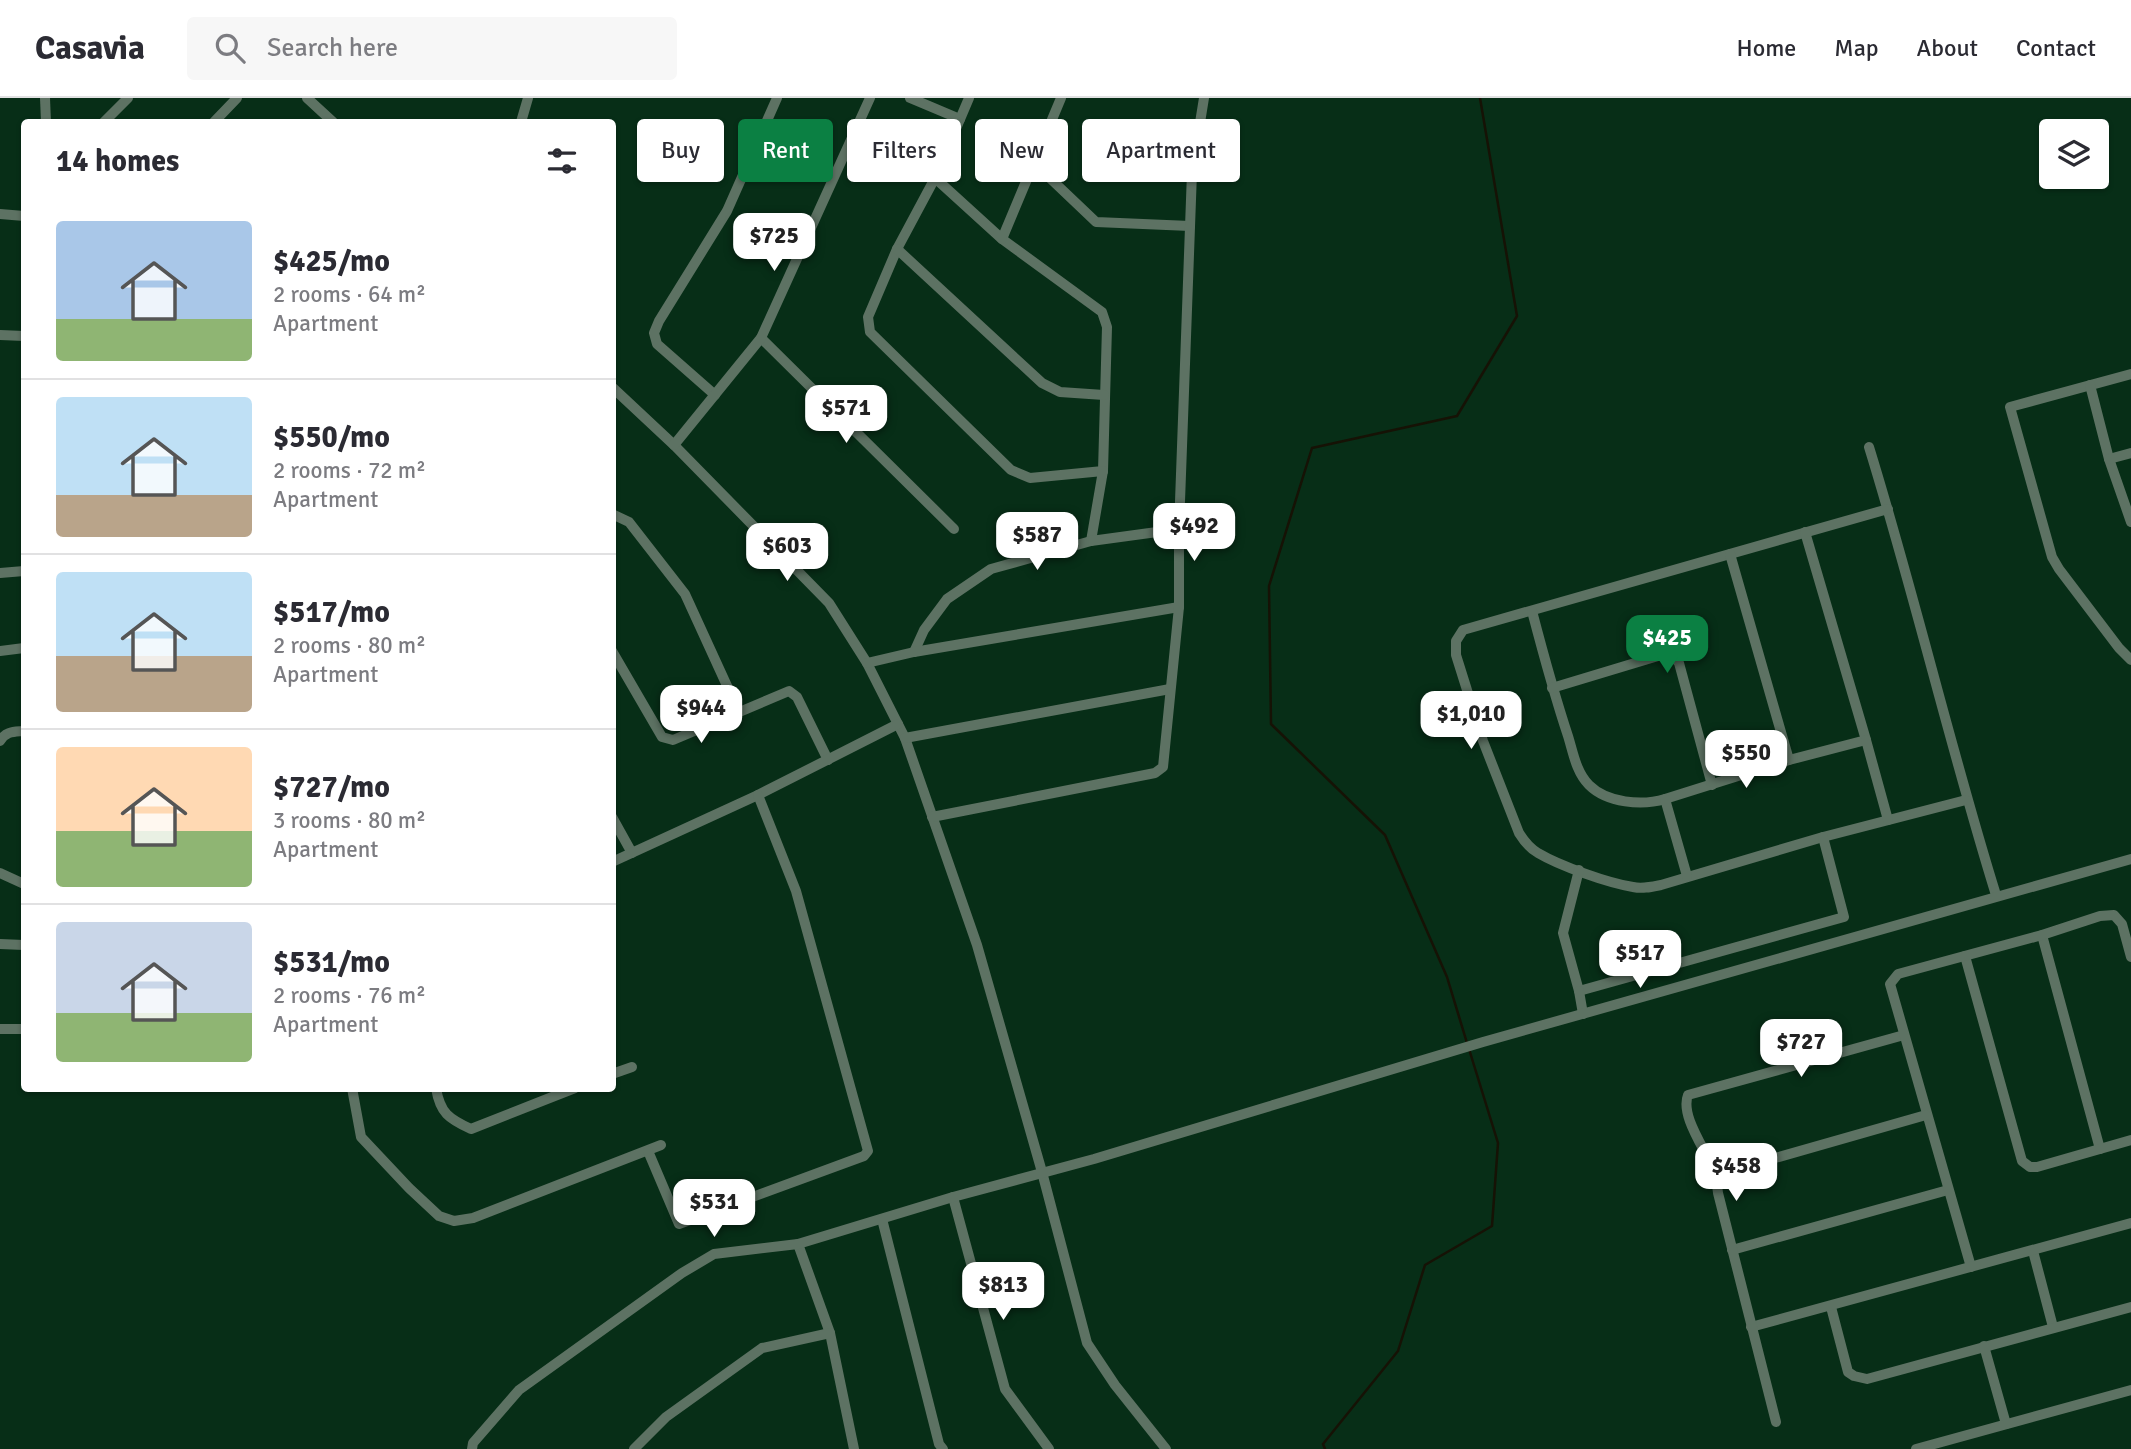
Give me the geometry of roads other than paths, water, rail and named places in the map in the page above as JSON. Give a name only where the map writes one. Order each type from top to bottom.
[{"type":"street","points":[[45,98],[46,119]]},
{"type":"street","points":[[107,119],[128,98]]},
{"type":"street","points":[[217,119],[237,98]]},
{"type":"street","points":[[307,98],[329,119]]},
{"type":"street","points":[[522,119],[528,98]]},
{"type":"street","points":[[715,395],[657,344],[654,333],[727,211],[777,98]]},
{"type":"street","points":[[674,445],[761,338],[870,98]]},
{"type":"street","points":[[911,98],[960,119],[969,98]]},
{"type":"street","points":[[1052,119],[1061,98]]},
{"type":"street","points":[[932,817],[1155,773],[1163,767],[1179,607],[1179,529],[1192,172],[1204,98]]},
{"type":"street","points":[[934,182],[897,249],[868,317],[870,332],[1018,475],[1030,478],[1103,471]]},
{"type":"street","points":[[940,182],[1002,239],[1102,312],[1107,327],[1103,471],[1091,541]]},
{"type":"street","points":[[1002,239],[1026,182]]},
{"type":"street","points":[[1054,182],[1096,222],[1190,226]]},
{"type":"street","points":[[0,214],[21,216]]},
{"type":"street","points":[[897,249],[1042,383],[1060,393],[1104,395]]},
{"type":"street","points":[[0,335],[21,336]]},
{"type":"street","points":[[761,338],[954,529]]},
{"type":"street","points":[[2131,374],[2010,407],[2052,557],[2119,648],[2131,660]]},
{"type":"street","points":[[2090,385],[2109,459],[2131,522]]},
{"type":"street","points":[[616,391],[674,445],[829,603],[867,663],[905,738],[977,945],[1042,1172],[1087,1343],[1115,1385],[1166,1449]]},
{"type":"street","points":[[1869,447],[1966,800],[1996,895]]},
{"type":"street","points":[[2109,459],[2131,453]]},
{"type":"street","points":[[1888,509],[1463,629],[1456,640],[1455,655],[1483,741],[1519,833],[1527,845],[1538,853],[1579,870],[1633,887],[1645,888],[1823,837],[1966,800]]},
{"type":"street","points":[[616,516],[629,522],[685,594],[739,712]]},
{"type":"street","points":[[914,652],[924,630],[947,600],[991,569],[1091,541],[1179,529]]},
{"type":"street","points":[[1805,532],[1888,820]]},
{"type":"street","points":[[1730,554],[1789,760]]},
{"type":"street","points":[[0,573],[21,571]]},
{"type":"street","points":[[867,663],[914,652],[1179,607]]},
{"type":"street","points":[[1532,611],[1552,688],[1579,771],[1587,784],[1596,791],[1629,802],[1653,803],[1789,760],[1866,740]]},
{"type":"street","points":[[0,651],[21,648]]},
{"type":"street","points":[[1552,688],[1658,656],[1670,655],[1675,658],[1679,663],[1712,785]]},
{"type":"street","points":[[616,658],[662,737],[673,740],[789,691],[797,697],[828,760]]},
{"type":"street","points":[[905,738],[1170,689]]},
{"type":"street","points":[[616,860],[758,795],[898,724]]},
{"type":"street","points":[[0,741],[3,735],[21,730]]},
{"type":"street","points":[[648,1151],[679,1224],[864,1156],[868,1151],[796,891],[758,795]]},
{"type":"street","points":[[1665,799],[1687,876]]},
{"type":"street","points":[[616,824],[632,853]]},
{"type":"street","points":[[1578,991],[1844,917],[1823,837]]},
{"type":"street","points":[[472,1449],[473,1443],[519,1390],[682,1273],[714,1254],[798,1244],[953,1197],[1094,1160],[1483,1042],[2131,859]]},
{"type":"street","points":[[1579,870],[1563,933],[1583,1014]]},
{"type":"street","points":[[0,873],[21,883]]},
{"type":"street","points":[[1970,1267],[1890,989],[1893,978],[1898,974],[2042,935],[2100,916],[2114,915],[2122,924],[2131,957]]},
{"type":"street","points":[[2042,935],[2100,1149]]},
{"type":"street","points":[[0,944],[21,945]]},
{"type":"street","points":[[1965,956],[2022,1161],[2030,1167],[2037,1167],[2131,1140]]},
{"type":"street","points":[[0,1029],[21,1029]]},
{"type":"street","points":[[1776,1422],[1716,1177],[1696,1136],[1686,1103],[1688,1095],[1905,1035]]},
{"type":"street","points":[[616,1073],[632,1067]]},
{"type":"street","points":[[353,1092],[361,1136],[439,1216],[454,1222],[473,1218],[661,1145]]},
{"type":"street","points":[[437,1092],[439,1105],[452,1120],[471,1129],[565,1092]]},
{"type":"street","points":[[1716,1177],[1755,1163],[1926,1115]]},
{"type":"street","points":[[1732,1250],[1948,1190]]},
{"type":"street","points":[[953,1197],[1005,1389],[1049,1449]]},
{"type":"street","points":[[882,1219],[939,1444],[943,1449]]},
{"type":"street","points":[[1751,1327],[2131,1223]]},
{"type":"street","points":[[798,1244],[830,1333],[854,1449]]},
{"type":"street","points":[[2033,1251],[2053,1327]]},
{"type":"street","points":[[1831,1307],[1848,1372],[1861,1379],[1875,1378],[2131,1307]]},
{"type":"street","points":[[634,1449],[666,1417],[762,1348],[830,1333]]},
{"type":"street","points":[[1984,1346],[2006,1424]]},
{"type":"street","points":[[1916,1449],[2131,1390]]},
{"type":"waterway","points":[[1467,1043],[1447,977],[1385,835],[1271,724],[1269,586],[1312,448],[1457,416],[1517,316],[1480,98]]},
{"type":"waterway","points":[[1325,1449],[1323,1444],[1398,1351],[1425,1265],[1492,1226],[1498,1143],[1469,1049]]}]
